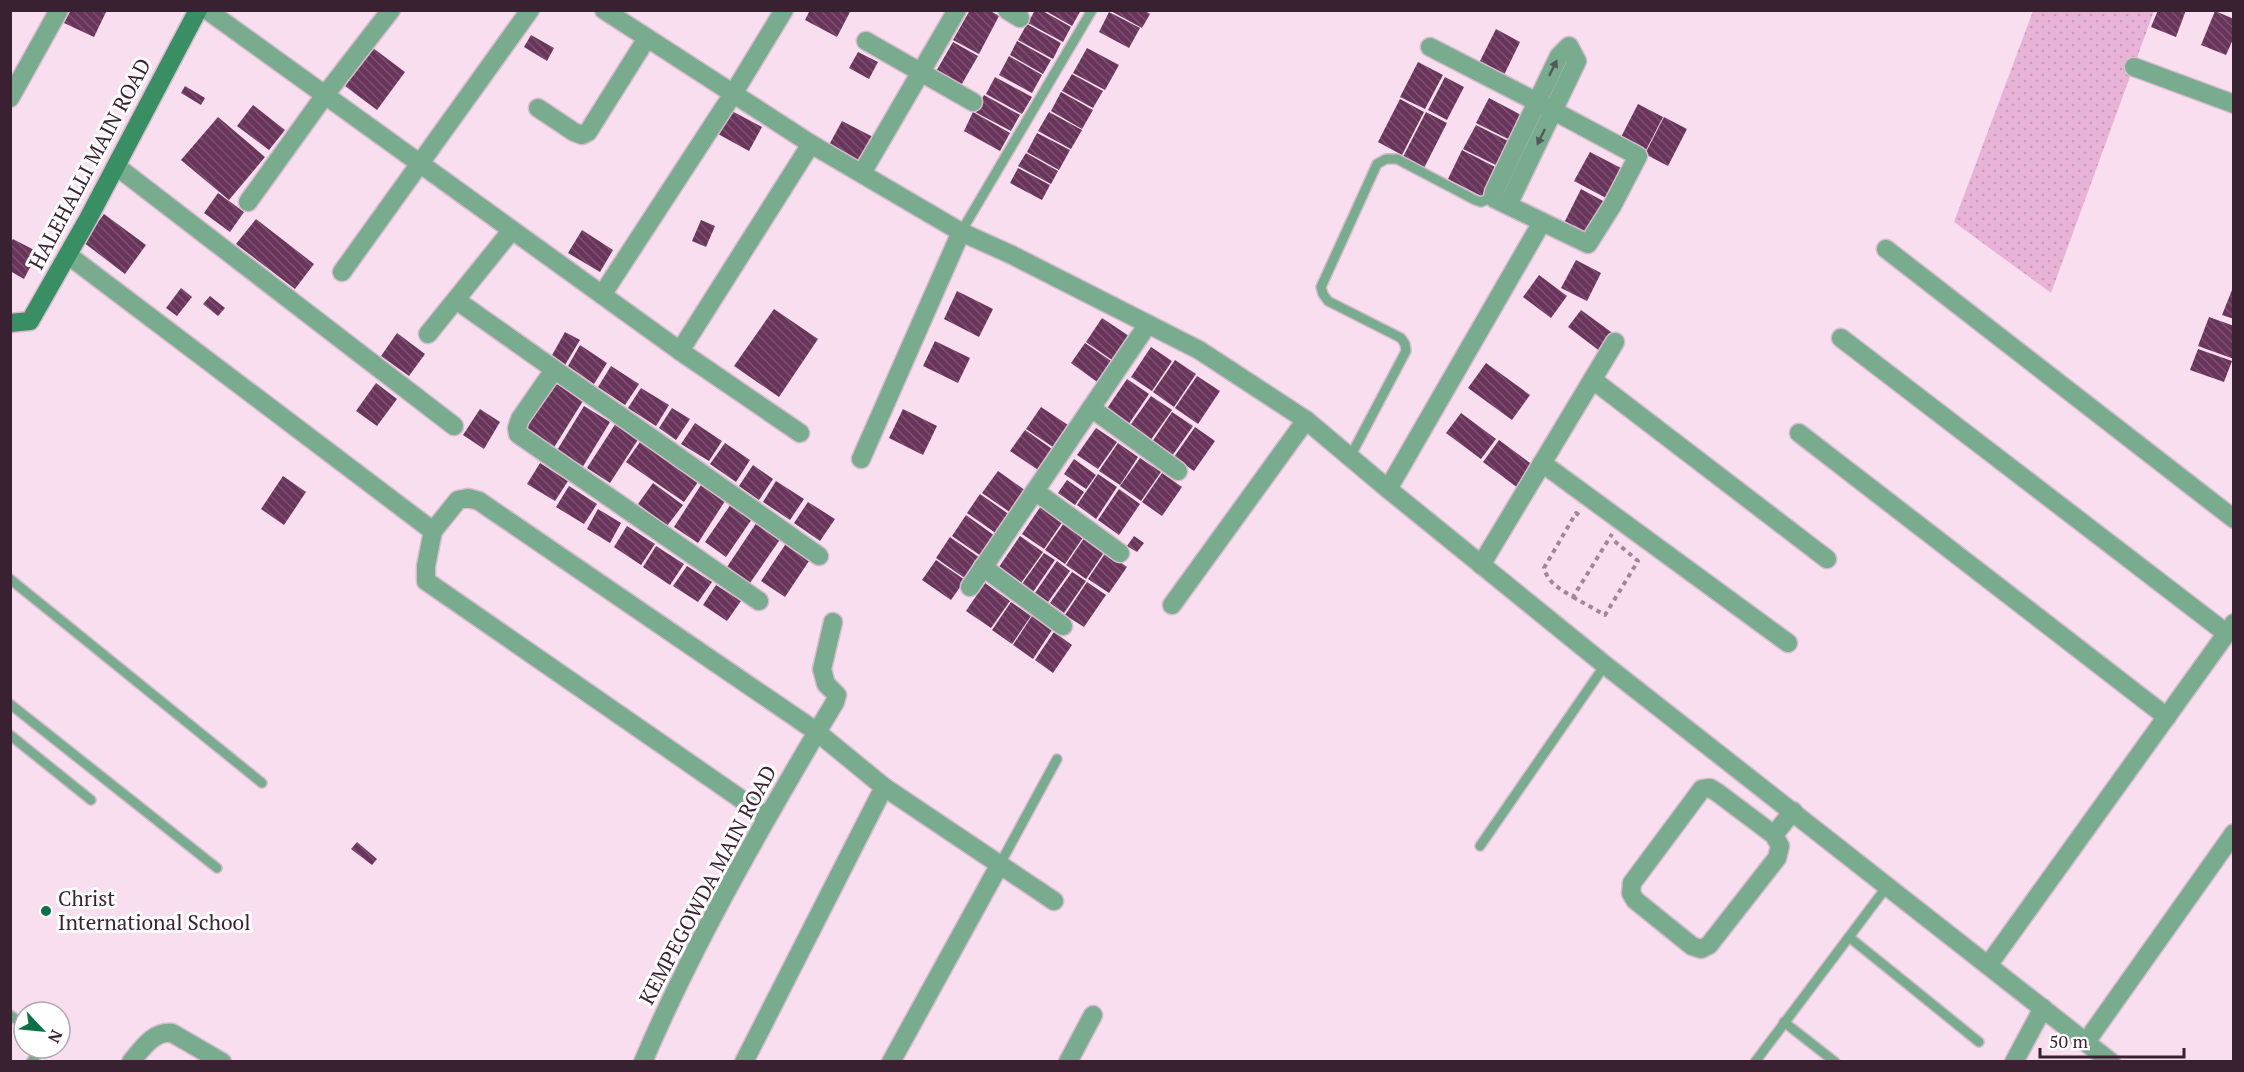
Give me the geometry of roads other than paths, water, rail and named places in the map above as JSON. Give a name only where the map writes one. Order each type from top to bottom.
[{"type":"main road","name":"HALEHALLI MAIN ROAD","points":[[10,323],[30,321],[68,255],[198,10]]},
{"type":"street","points":[[10,98],[59,10]]},
{"type":"street","points":[[207,10],[680,351],[800,433]]},
{"type":"street","points":[[248,202],[325,95],[391,10]]},
{"type":"street","points":[[342,272],[530,10]]},
{"type":"street","points":[[604,10],[811,144],[961,232],[1199,350],[1306,420],[1605,665],[2111,1062]]},
{"type":"street","points":[[602,295],[733,94],[784,10]]},
{"type":"street","points":[[862,173],[957,10]]},
{"type":"street","points":[[538,108],[574,132],[582,135],[588,132],[647,38]]},
{"type":"street","points":[[866,41],[973,102]]},
{"type":"street","points":[[1569,46],[1577,61],[1554,111],[1500,201],[1537,102],[1559,56],[1569,46]]},
{"type":"street","points":[[1430,47],[1638,156],[1612,206],[1588,244],[1500,201]]},
{"type":"street","points":[[2134,67],[2234,104]]},
{"type":"street","points":[[680,351],[811,144]]},
{"type":"street","points":[[116,166],[454,426]]},
{"type":"street","points":[[1388,489],[1542,222]]},
{"type":"street","points":[[428,334],[512,230]]},
{"type":"street","points":[[861,459],[961,232]]},
{"type":"street","points":[[1886,249],[2234,519]]},
{"type":"street","points":[[68,255],[433,531]]},
{"type":"street","points":[[456,300],[819,556]]},
{"type":"street","points":[[970,587],[1148,324]]},
{"type":"street","points":[[1841,338],[2230,628],[1989,964]]},
{"type":"street","points":[[1481,565],[1615,342]]},
{"type":"street","points":[[554,369],[520,419],[517,428],[519,434],[759,601]]},
{"type":"street","points":[[1593,380],[1827,559]]},
{"type":"street","points":[[1091,408],[1178,471]]},
{"type":"street","points":[[1172,605],[1306,420]]},
{"type":"street","points":[[1799,432],[2167,717]]},
{"type":"street","points":[[1542,463],[1788,643]]},
{"type":"street","points":[[1035,491],[1120,553]]},
{"type":"street","points":[[767,817],[426,580],[426,566],[433,531],[458,500],[468,498],[479,501],[817,732],[884,787],[1054,901]]},
{"type":"street","points":[[983,567],[1063,626]]},
{"type":"street","name":"KEMPEGOWDA MAIN ROAD","points":[[643,1062],[671,996],[767,817],[835,702],[837,695],[826,684],[822,669],[832,622]]},
{"type":"street","points":[[744,1062],[884,787]]},
{"type":"street","points":[[1710,788],[1718,793],[1774,836],[1780,846],[1777,858],[1710,945],[1701,949],[1692,946],[1635,900],[1631,893],[1632,883],[1702,789],[1710,788]]},
{"type":"street","points":[[1774,836],[1793,811]]},
{"type":"street","points":[[2086,1042],[2234,833]]},
{"type":"street","points":[[891,1062],[1000,864]]},
{"type":"street","points":[[2014,1062],[2043,1008]]},
{"type":"street","points":[[1068,1062],[1093,1015]]},
{"type":"street","points":[[131,1062],[154,1037],[165,1032],[172,1033],[222,1062]]},
{"type":"lane","points":[[961,232],[1092,10]]},
{"type":"lane","points":[[1350,457],[1406,351],[1401,338],[1328,301],[1321,287],[1377,164],[1386,159],[1397,159],[1475,200],[1500,201]]},
{"type":"lane","points":[[10,579],[262,783]]},
{"type":"lane","points":[[1480,846],[1605,665]]},
{"type":"lane","points":[[10,704],[217,868]]},
{"type":"lane","points":[[10,735],[91,800]]},
{"type":"lane","points":[[1000,864],[1057,759]]},
{"type":"lane","points":[[1755,1062],[1888,885]]},
{"type":"lane","points":[[1849,937],[1979,1042]]},
{"type":"lane","points":[[1784,1022],[1835,1062]]},
{"type":"place","name":"Christ International School","points":[[46,911]]}]
